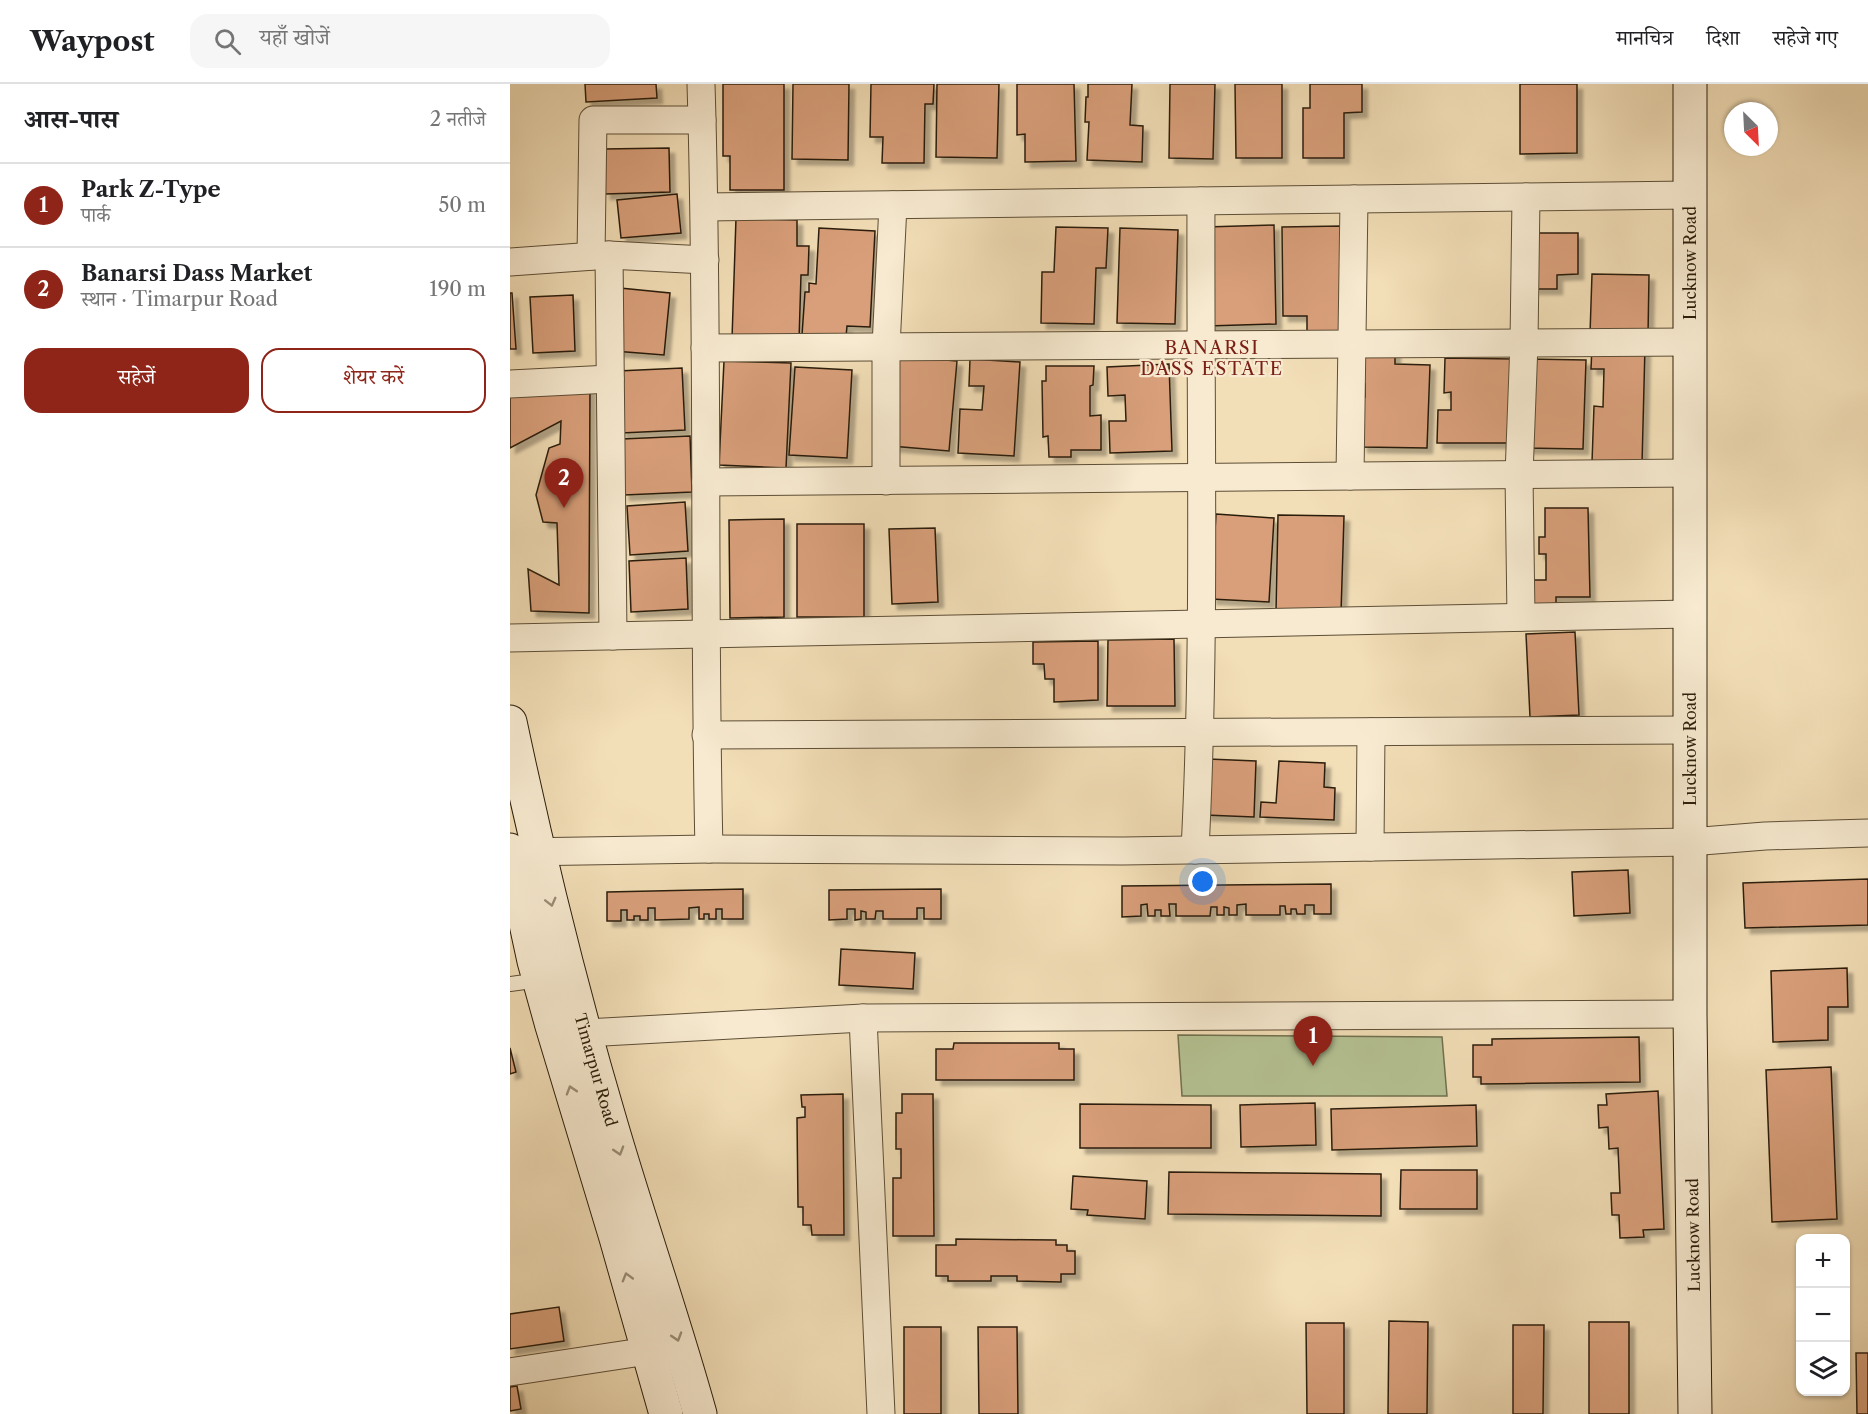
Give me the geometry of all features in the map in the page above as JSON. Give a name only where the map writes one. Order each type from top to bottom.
[{"type":"street","points":[[701,84],[705,207],[706,735],[709,849]]},
{"type":"street","name":"Lucknow Road","points":[[1690,84],[1690,1014],[1695,1414]]},
{"type":"street","points":[[613,636],[610,379],[592,120],[702,120]]},
{"type":"street","points":[[705,207],[1690,195]]},
{"type":"street","points":[[1521,617],[1519,475],[1526,197]]},
{"type":"street","points":[[1350,476],[1354,199]]},
{"type":"street","points":[[1195,850],[1201,733],[1203,477],[1201,201]]},
{"type":"street","points":[[886,481],[886,347],[893,205]]},
{"type":"street","points":[[510,262],[600,256],[705,260]]},
{"type":"street","points":[[705,348],[1690,342]]},
{"type":"street","points":[[510,384],[610,379]]},
{"type":"street","points":[[706,482],[1690,473]]},
{"type":"street","points":[[510,638],[1689,614]]},
{"type":"street","name":"Timarpur Road","points":[[510,722],[520,851],[545,979],[608,1115],[700,1414]]},
{"type":"street","points":[[706,735],[1689,730]]},
{"type":"street","points":[[1370,847],[1371,732]]},
{"type":"street","points":[[520,851],[1195,850],[1690,842],[1765,836],[1868,834]]},
{"type":"street","points":[[570,1034],[863,1018],[1690,1014]]},
{"type":"street","points":[[863,1018],[881,1414]]},
{"type":"street","name":"Timarpur Road","points":[[570,1034],[648,1351],[666,1414]]},
{"type":"street","points":[[510,1372],[648,1351]]},
{"type":"street","points":[[691,1382],[718,1414]]},
{"type":"green space","points":[[1178,1035],[1442,1037],[1447,1096],[1182,1096]]},
{"type":"building","points":[[585,84],[656,84],[657,98],[586,102]]},
{"type":"building","points":[[723,84],[784,84],[784,190],[730,190],[730,156],[723,156]]},
{"type":"building","points":[[793,84],[849,84],[848,160],[792,159]]},
{"type":"building","points":[[871,84],[934,84],[933,104],[925,104],[924,163],[882,163],[883,137],[870,137]]},
{"type":"building","points":[[937,84],[999,84],[997,158],[936,157]]},
{"type":"building","points":[[1017,84],[1074,84],[1076,161],[1025,162],[1025,134],[1017,135]]},
{"type":"building","points":[[1088,84],[1132,84],[1130,125],[1143,126],[1142,162],[1087,160],[1089,122],[1085,122]]},
{"type":"building","points":[[1170,84],[1215,84],[1213,159],[1169,158]]},
{"type":"building","points":[[1235,84],[1282,84],[1282,158],[1236,158]]},
{"type":"building","points":[[1310,84],[1362,84],[1362,112],[1344,113],[1344,158],[1303,158],[1303,108],[1310,108]]},
{"type":"building","points":[[1520,84],[1577,84],[1577,153],[1520,154]]},
{"type":"building","points":[[669,148],[670,192],[605,194],[604,149]]},
{"type":"building","points":[[677,194],[681,233],[621,238],[617,200]]},
{"type":"building","points":[[736,218],[797,220],[797,246],[809,246],[808,275],[801,275],[799,341],[732,339]]},
{"type":"building","points":[[1274,225],[1276,324],[1207,326],[1206,227]]},
{"type":"building","points":[[1341,226],[1342,331],[1307,331],[1307,316],[1283,316],[1282,227]]},
{"type":"building","points":[[1056,227],[1108,228],[1106,268],[1096,268],[1094,324],[1041,323],[1042,272],[1054,272]]},
{"type":"building","points":[[819,228],[875,231],[870,327],[847,326],[846,337],[802,335],[805,292],[809,292],[809,283],[816,284]]},
{"type":"building","points":[[1120,228],[1178,230],[1175,324],[1117,323]]},
{"type":"building","points":[[1533,233],[1578,233],[1578,274],[1557,275],[1557,289],[1533,289]]},
{"type":"building","points":[[1592,274],[1649,275],[1648,335],[1590,334]]},
{"type":"building","points":[[620,288],[670,293],[664,355],[614,351]]},
{"type":"building","points":[[510,293],[512,293],[516,349],[510,349]]},
{"type":"building","points":[[573,295],[575,351],[533,353],[530,297]]},
{"type":"building","points":[[1357,346],[1395,347],[1395,364],[1430,365],[1427,448],[1362,447],[1357,397],[1365,397],[1365,384],[1356,384]]},
{"type":"building","points":[[1592,346],[1645,347],[1642,464],[1592,462],[1594,406],[1603,407],[1604,369],[1591,369]]},
{"type":"building","points":[[899,356],[957,361],[949,451],[891,446]]},
{"type":"building","points":[[1445,358],[1513,359],[1512,443],[1437,443],[1438,410],[1451,410],[1451,392],[1444,393]]},
{"type":"building","points":[[970,359],[1020,362],[1014,456],[958,453],[960,409],[982,410],[984,386],[969,386]]},
{"type":"building","points":[[1528,359],[1586,360],[1583,449],[1525,448]]},
{"type":"building","points":[[724,361],[791,363],[786,468],[719,465]]},
{"type":"building","points":[[1169,364],[1172,451],[1110,453],[1109,421],[1126,421],[1125,395],[1108,396],[1107,367]]},
{"type":"building","points":[[1046,366],[1094,366],[1093,385],[1090,386],[1090,416],[1101,415],[1101,450],[1071,450],[1071,457],[1049,457],[1048,436],[1043,437],[1042,381],[1046,381]]},
{"type":"building","points":[[795,367],[852,370],[847,458],[789,455]]},
{"type":"building","points":[[682,368],[685,430],[621,433],[618,371]]},
{"type":"building","points":[[590,388],[589,613],[531,611],[528,569],[559,585],[557,523],[543,522],[536,495],[549,448],[560,444],[561,421],[510,448],[510,391]]},
{"type":"building","points":[[690,436],[692,492],[624,495],[622,439]]},
{"type":"building","points":[[685,502],[688,551],[630,555],[627,506]]},
{"type":"building","points":[[1545,508],[1588,508],[1590,597],[1556,597],[1556,606],[1534,606],[1534,580],[1546,580],[1546,554],[1539,554],[1539,537],[1545,537]]},
{"type":"building","points":[[1216,514],[1274,518],[1269,602],[1211,599]]},
{"type":"building","points":[[1278,515],[1344,516],[1341,613],[1276,611]]},
{"type":"building","points":[[784,519],[784,617],[730,618],[729,520]]},
{"type":"building","points":[[797,524],[864,524],[864,617],[797,617]]},
{"type":"building","points":[[935,528],[938,602],[892,604],[889,529]]},
{"type":"building","points":[[686,558],[688,609],[631,612],[629,561]]},
{"type":"building","points":[[1575,632],[1579,715],[1530,717],[1526,634]]},
{"type":"building","points":[[1174,639],[1175,706],[1107,706],[1108,640]]},
{"type":"building","points":[[1098,641],[1098,700],[1054,702],[1054,679],[1045,679],[1044,664],[1033,664],[1033,642]]},
{"type":"building","points":[[1208,759],[1256,761],[1254,817],[1205,815]]},
{"type":"building","points":[[1279,761],[1325,763],[1324,787],[1335,788],[1334,820],[1260,817],[1261,802],[1276,803]]},
{"type":"building","points":[[1628,870],[1630,913],[1574,916],[1572,872]]},
{"type":"building","points":[[1868,879],[1868,925],[1745,928],[1743,883]]},
{"type":"building","points":[[1331,884],[1331,914],[1314,914],[1314,905],[1305,905],[1305,914],[1297,914],[1296,909],[1291,909],[1291,914],[1286,914],[1285,906],[1280,906],[1280,915],[1246,915],[1246,904],[1237,905],[1237,915],[1229,915],[1229,908],[1224,907],[1224,915],[1217,915],[1217,907],[1211,907],[1210,916],[1176,916],[1176,904],[1169,904],[1170,916],[1161,916],[1161,910],[1155,910],[1155,916],[1148,916],[1147,904],[1141,905],[1141,916],[1122,917],[1122,886]]},
{"type":"building","points":[[743,889],[743,919],[722,919],[722,909],[716,909],[716,919],[709,919],[709,914],[704,914],[704,919],[699,919],[699,907],[689,908],[689,919],[655,920],[655,908],[648,908],[648,920],[640,920],[640,916],[634,916],[634,920],[627,920],[627,910],[621,910],[621,921],[607,921],[607,892]]},
{"type":"building","points":[[941,889],[941,919],[924,919],[924,908],[917,908],[917,919],[883,919],[883,911],[876,911],[875,919],[866,919],[866,912],[861,911],[861,919],[855,920],[855,909],[847,909],[847,919],[829,920],[829,890]]},
{"type":"building","points":[[841,949],[915,953],[913,989],[839,985]]},
{"type":"building","points":[[1847,968],[1848,1007],[1828,1007],[1828,1040],[1773,1042],[1771,971]]},
{"type":"building","points":[[1639,1037],[1640,1082],[1481,1084],[1481,1077],[1473,1077],[1473,1045],[1492,1045],[1492,1039]]},
{"type":"building","points":[[954,1043],[1059,1043],[1059,1049],[1074,1049],[1074,1080],[936,1080],[936,1049],[953,1049]]},
{"type":"building","points":[[510,1048],[516,1072],[510,1074]]},
{"type":"building","points":[[1831,1067],[1837,1219],[1772,1222],[1766,1070]]},
{"type":"building","points":[[1658,1091],[1664,1229],[1643,1230],[1644,1237],[1620,1238],[1619,1215],[1612,1215],[1611,1193],[1620,1193],[1618,1148],[1609,1149],[1608,1127],[1599,1128],[1598,1105],[1607,1105],[1606,1094]]},
{"type":"building","points":[[843,1094],[844,1235],[812,1235],[811,1225],[803,1225],[803,1207],[798,1207],[797,1118],[805,1117],[801,1095]]},
{"type":"building","points":[[902,1094],[933,1094],[934,1236],[893,1236],[893,1178],[901,1178],[901,1149],[896,1149],[896,1113],[902,1113]]},
{"type":"building","points":[[1315,1103],[1316,1145],[1241,1147],[1240,1105]]},
{"type":"building","points":[[1080,1104],[1211,1105],[1211,1148],[1080,1148]]},
{"type":"building","points":[[1476,1105],[1477,1146],[1332,1150],[1331,1109]]},
{"type":"building","points":[[1401,1170],[1477,1170],[1477,1209],[1400,1209]]},
{"type":"building","points":[[1169,1172],[1381,1174],[1381,1216],[1168,1214]]},
{"type":"building","points":[[1073,1176],[1147,1181],[1145,1219],[1087,1215],[1088,1210],[1071,1209]]},
{"type":"building","points":[[956,1239],[1056,1240],[1056,1245],[1067,1245],[1067,1251],[1075,1251],[1075,1274],[1061,1274],[1061,1282],[1017,1281],[1017,1276],[991,1276],[991,1281],[948,1281],[948,1276],[936,1276],[936,1245],[956,1245]]},
{"type":"building","points":[[559,1307],[564,1341],[510,1349],[510,1314]]},
{"type":"building","points":[[1389,1321],[1428,1322],[1427,1414],[1388,1414]]},
{"type":"building","points":[[1589,1322],[1629,1322],[1629,1414],[1589,1414]]},
{"type":"building","points":[[1306,1323],[1344,1323],[1344,1414],[1307,1414]]},
{"type":"building","points":[[1513,1325],[1544,1325],[1543,1414],[1513,1414]]},
{"type":"building","points":[[904,1327],[941,1327],[941,1414],[904,1414]]},
{"type":"building","points":[[978,1327],[1017,1327],[1018,1414],[979,1414]]},
{"type":"building","points":[[1856,1353],[1868,1353],[1868,1414],[1857,1414]]},
{"type":"building","points":[[517,1386],[521,1409],[510,1411],[510,1387]]},
{"type":"place","name":"Banarsi Dass Market","points":[[564,508]]},
{"type":"place","name":"Park Z-Type","points":[[1313,1066]]},
{"type":"district","name":"BANARSI DASS ESTATE","points":[[1212,358]]}]
